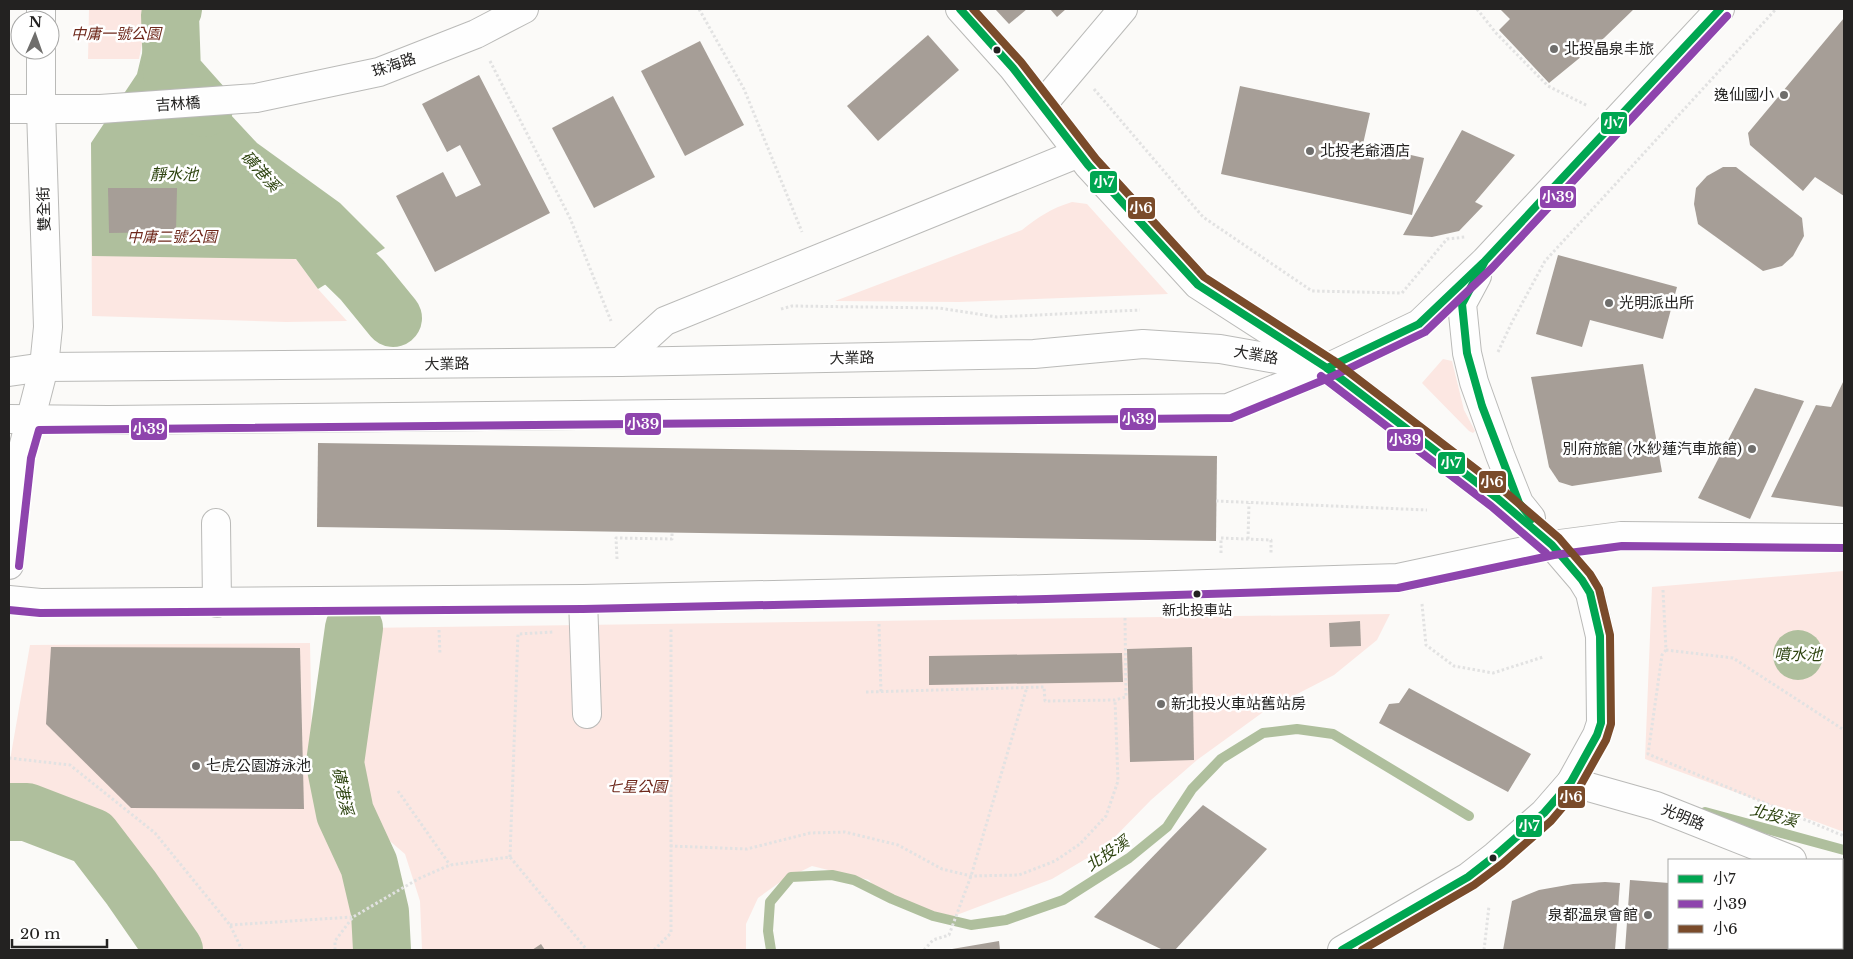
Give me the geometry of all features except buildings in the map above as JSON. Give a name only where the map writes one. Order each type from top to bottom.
[{"type":"street","name":"珠海路","points":[[256,98],[379,72],[476,34],[524,9]]},
{"type":"street","points":[[960,9],[1013,68],[1079,153],[1198,285],[1327,368],[1497,498],[1552,545]]},
{"type":"street","points":[[1042,105],[1123,9]]},
{"type":"street","points":[[1327,368],[1419,324],[1485,261],[1720,9]]},
{"type":"street","name":"雙全街","points":[[9,565],[21,456],[20,420],[44,368],[48,327],[41,60]]},
{"type":"street","name":"吉林橋","points":[[41,109],[100,109],[256,98]]},
{"type":"street","points":[[9,109],[41,109]]},
{"type":"street","points":[[620,362],[665,321],[1079,153]]},
{"type":"street","points":[[1342,950],[1468,877],[1495,856],[1533,820],[1544,813],[1570,782],[1597,736],[1601,722],[1600,636],[1590,593],[1582,580],[1519,503],[1482,406],[1467,352],[1462,304],[1485,261]]},
{"type":"street","name":"大業路","points":[[9,372],[44,368],[620,362],[1034,354],[1143,344],[1220,349],[1327,368]]},
{"type":"street","name":"大業路","points":[[20,420],[1228,408],[1327,368]]},
{"type":"street","points":[[216,523],[217,603]]},
{"type":"street","points":[[9,600],[40,603],[217,603],[583,599],[1046,589],[1398,578],[1552,545],[1621,536],[1844,538]]},
{"type":"street","points":[[583,599],[587,714]]},
{"type":"street","name":"光明路","points":[[1570,782],[1656,806],[1789,859]]},
{"type":"path","points":[[699,9],[744,89],[814,261]]},
{"type":"path","points":[[1477,9],[1496,33],[1548,86],[1588,107],[1595,100]]},
{"type":"path","points":[[1497,355],[1512,322],[1545,261],[1776,9]]},
{"type":"path","points":[[476,34],[570,218],[611,320]]},
{"type":"path","points":[[1068,74],[1090,84],[1203,217],[1312,291],[1402,293],[1447,239],[1468,237]]},
{"type":"path","points":[[774,310],[792,306],[939,308],[997,317],[1140,310]]},
{"type":"path","points":[[1216,502],[1427,510]]},
{"type":"path","points":[[1248,539],[1249,503]]},
{"type":"path","points":[[617,559],[616,538],[672,539],[672,533]]},
{"type":"path","points":[[1221,554],[1221,538],[1271,540],[1271,554]]},
{"type":"path","points":[[1663,590],[1666,650],[1662,655],[1648,754],[1844,836]]},
{"type":"path","points":[[654,950],[671,933],[670,597]]},
{"type":"path","points":[[1422,604],[1426,645],[1454,666],[1494,673],[1543,657]]},
{"type":"path","points":[[866,692],[1044,687],[1045,701],[1115,700],[1126,697],[1125,618]]},
{"type":"path","points":[[439,621],[440,655]]},
{"type":"path","points":[[880,624],[881,692]]},
{"type":"path","points":[[554,632],[518,634],[510,857],[587,950]]},
{"type":"path","points":[[1666,650],[1733,658],[1844,730]]},
{"type":"path","points":[[924,950],[933,940],[950,935],[971,876],[1027,687]]},
{"type":"path","points":[[670,846],[747,849],[810,832],[845,832],[898,845],[942,869],[971,876],[1019,875],[1055,861],[1080,844],[1106,816],[1118,781],[1115,700]]},
{"type":"path","points":[[9,758],[70,765],[154,833],[230,925],[242,950]]},
{"type":"path","points":[[398,791],[450,865]]},
{"type":"path","points":[[335,950],[336,940],[353,917],[418,879],[450,865],[510,857]]},
{"type":"path","points":[[1484,950],[1489,906]]},
{"type":"path","points":[[230,925],[353,917]]},
{"type":"green space","name":"中庸一號公園","points":[[89,9],[149,9],[139,59],[88,59]]},
{"type":"green space","name":"中庸二號公園","points":[[91,143],[296,259],[318,289],[347,321],[286,322],[92,316]]},
{"type":"green space","points":[[1072,202],[1087,204],[1168,294],[959,302],[835,301],[1022,230],[1046,213]]},
{"type":"green space","points":[[1443,359],[1452,361],[1464,410],[1475,431],[1473,433],[1422,383]]},
{"type":"green space","points":[[1844,571],[1844,832],[1645,759],[1652,587]]},
{"type":"green space","name":"七星公園","points":[[1390,614],[1377,640],[1334,675],[1266,710],[1197,760],[1151,800],[1104,848],[1052,879],[954,916],[921,910],[885,900],[869,880],[812,866],[783,880],[758,898],[746,924],[746,950],[422,950],[420,901],[405,854],[370,824],[353,779],[353,733],[361,628]]},
{"type":"green space","points":[[310,643],[313,796],[349,873],[367,930],[365,950],[200,950],[107,818],[9,786],[9,766],[30,645]]},
{"type":"water","name":"靜水池","points":[[145,41],[187,41],[189,70],[257,143],[340,203],[385,248],[318,289],[296,259],[92,256],[91,143],[137,74]]},
{"type":"water","name":"噴水池","points":[[1793,630],[1803,630],[1816,637],[1823,650],[1823,660],[1816,673],[1803,680],[1793,680],[1784,676],[1777,669],[1773,660],[1773,650],[1777,641],[1784,634]]},
{"type":"waterway","name":"磺港溪","points":[[173,9],[170,15],[172,72],[204,108]]},
{"type":"waterway","name":"磺港溪","points":[[297,212],[322,241],[362,280],[393,318]]},
{"type":"waterway","name":"磺港溪","points":[[354,628],[335,763],[345,813],[369,865],[380,912],[382,950]]},
{"type":"waterway","name":"北投溪","points":[[771,950],[768,931],[770,902],[791,877],[832,875],[854,880],[892,899],[933,916],[971,925],[1006,920],[1063,900],[1129,858],[1167,827],[1192,789],[1221,759],[1263,733],[1297,729],[1333,734],[1469,816]]},
{"type":"waterway","name":"磺港溪","points":[[9,812],[27,812],[92,837],[131,888],[174,950]]},
{"type":"waterway","name":"北投溪","points":[[1705,812],[1844,850]]},
{"type":"transit line","name":"小7","points":[[960,9],[1013,68],[1088,165],[1198,285],[1327,368],[1497,498],[1552,545],[1582,580],[1590,593],[1600,636],[1601,723],[1597,735],[1571,782],[1544,813],[1468,877],[1342,950]]},
{"type":"transit line","name":"小6","points":[[973,9],[1021,62],[1096,159],[1204,277],[1333,360],[1503,490],[1559,538],[1590,574],[1599,589],[1610,635],[1611,724],[1606,740],[1579,788],[1551,821],[1502,864],[1474,885],[1362,950]]},
{"type":"transit line","name":"小7","points":[[1532,519],[1519,503],[1482,406],[1467,353],[1462,304],[1485,261],[1720,9]]},
{"type":"transit line","name":"小39","points":[[19,566],[31,458],[39,430],[1231,418],[1331,377],[1425,332],[1492,268],[1727,16]]},
{"type":"transit line","name":"小7","points":[[1327,368],[1419,324],[1483,263]]},
{"type":"transit line","name":"小39","points":[[1321,376],[1491,506],[1546,553]]},
{"type":"transit line","name":"小39","points":[[9,610],[40,613],[583,609],[1046,599],[1398,588],[1554,555],[1622,546],[1844,548]]},
{"type":"place","name":"北投晶泉丰旅","points":[[1554,49]]},
{"type":"place","name":"逸仙國小","points":[[1784,95]]},
{"type":"place","name":"北投老爺酒店","points":[[1310,151]]},
{"type":"place","name":"光明派出所","points":[[1609,303]]},
{"type":"place","name":"別府旅館 (水紗蓮汽車旅館)","points":[[1752,449]]},
{"type":"place","name":"新北投車站","points":[[1197,594]]},
{"type":"place","name":"新北投火車站舊站房","points":[[1161,704]]},
{"type":"place","name":"七虎公園游泳池","points":[[196,766]]},
{"type":"place","name":"泉都溫泉會館","points":[[1648,915]]}]
